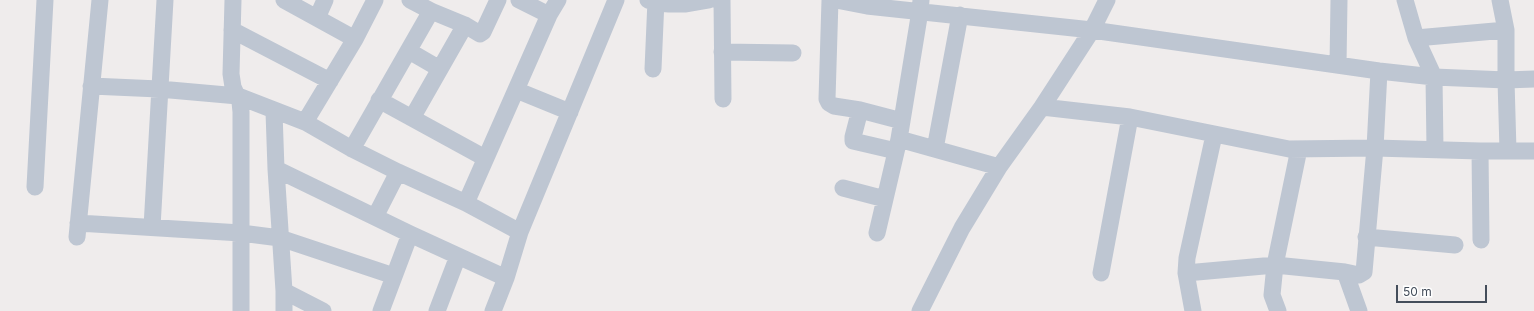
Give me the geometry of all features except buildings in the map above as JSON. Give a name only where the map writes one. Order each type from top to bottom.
[{"type":"street","points":[[35,187],[46,0]]},
{"type":"street","points":[[100,0],[78,230],[118,226],[152,227],[242,233],[280,238],[394,276]]},
{"type":"street","points":[[152,227],[165,0]]},
{"type":"street","points":[[233,0],[231,74],[233,87],[238,96],[241,112],[241,311]]},
{"type":"street","points":[[284,0],[355,39]]},
{"type":"street","points":[[317,18],[326,0]]},
{"type":"street","points":[[305,122],[355,39],[375,0]]},
{"type":"street","points":[[410,0],[430,11],[465,25],[478,33],[483,32],[498,0]]},
{"type":"street","points":[[519,0],[549,15]]},
{"type":"street","points":[[466,203],[549,15],[558,0]]},
{"type":"street","points":[[493,311],[506,278],[520,232],[616,0]]},
{"type":"street","points":[[653,69],[653,1],[686,4],[709,0]]},
{"type":"street","points":[[722,0],[723,99]]},
{"type":"street","points":[[830,0],[827,99],[829,103],[834,106],[860,110],[902,120]]},
{"type":"street","points":[[836,0],[920,5],[960,15],[1092,30],[1379,71],[1434,77],[1506,80],[1534,79]]},
{"type":"street","points":[[920,311],[962,228],[999,166],[1042,107],[1092,30],[1107,0]]},
{"type":"street","points":[[1338,65],[1339,0]]},
{"type":"street","points":[[1405,0],[1416,38],[1434,77],[1435,149]]},
{"type":"street","points":[[1500,0],[1506,30],[1508,151]]},
{"type":"street","points":[[877,233],[902,120],[920,5]]},
{"type":"street","points":[[352,149],[379,100],[409,51],[430,11]]},
{"type":"street","points":[[934,149],[960,15]]},
{"type":"street","points":[[412,118],[465,25]]},
{"type":"street","points":[[232,30],[330,82]]},
{"type":"street","points":[[1416,38],[1506,30]]},
{"type":"street","points":[[409,51],[440,69]]},
{"type":"street","points":[[722,52],[793,53]]},
{"type":"street","points":[[1186,273],[1275,265],[1345,272],[1359,275],[1364,272],[1375,148],[1379,71]]},
{"type":"street","points":[[91,86],[159,89],[238,96],[274,112],[305,122],[352,149],[466,203],[520,232]]},
{"type":"street","points":[[516,90],[570,112]]},
{"type":"street","points":[[379,100],[485,158]]},
{"type":"street","points":[[1042,107],[1130,117],[1289,149],[1375,148],[1534,151]]},
{"type":"street","points":[[860,110],[853,141],[934,149],[999,166]]},
{"type":"street","points":[[274,112],[284,311]]},
{"type":"street","points":[[1101,272],[1130,117]]},
{"type":"street","points":[[1194,311],[1186,273],[1187,258],[1214,135]]},
{"type":"street","points":[[1278,311],[1272,295],[1275,265],[1299,149]]},
{"type":"street","points":[[1480,151],[1481,240]]},
{"type":"street","points":[[276,169],[410,234],[506,278]]},
{"type":"street","points":[[375,217],[398,172]]},
{"type":"street","points":[[843,188],[885,199]]},
{"type":"street","points":[[381,311],[410,234]]},
{"type":"street","points":[[1366,237],[1454,245]]},
{"type":"street","points":[[437,311],[458,256]]},
{"type":"street","points":[[1345,272],[1359,311]]},
{"type":"street","points":[[284,291],[323,311]]}]
